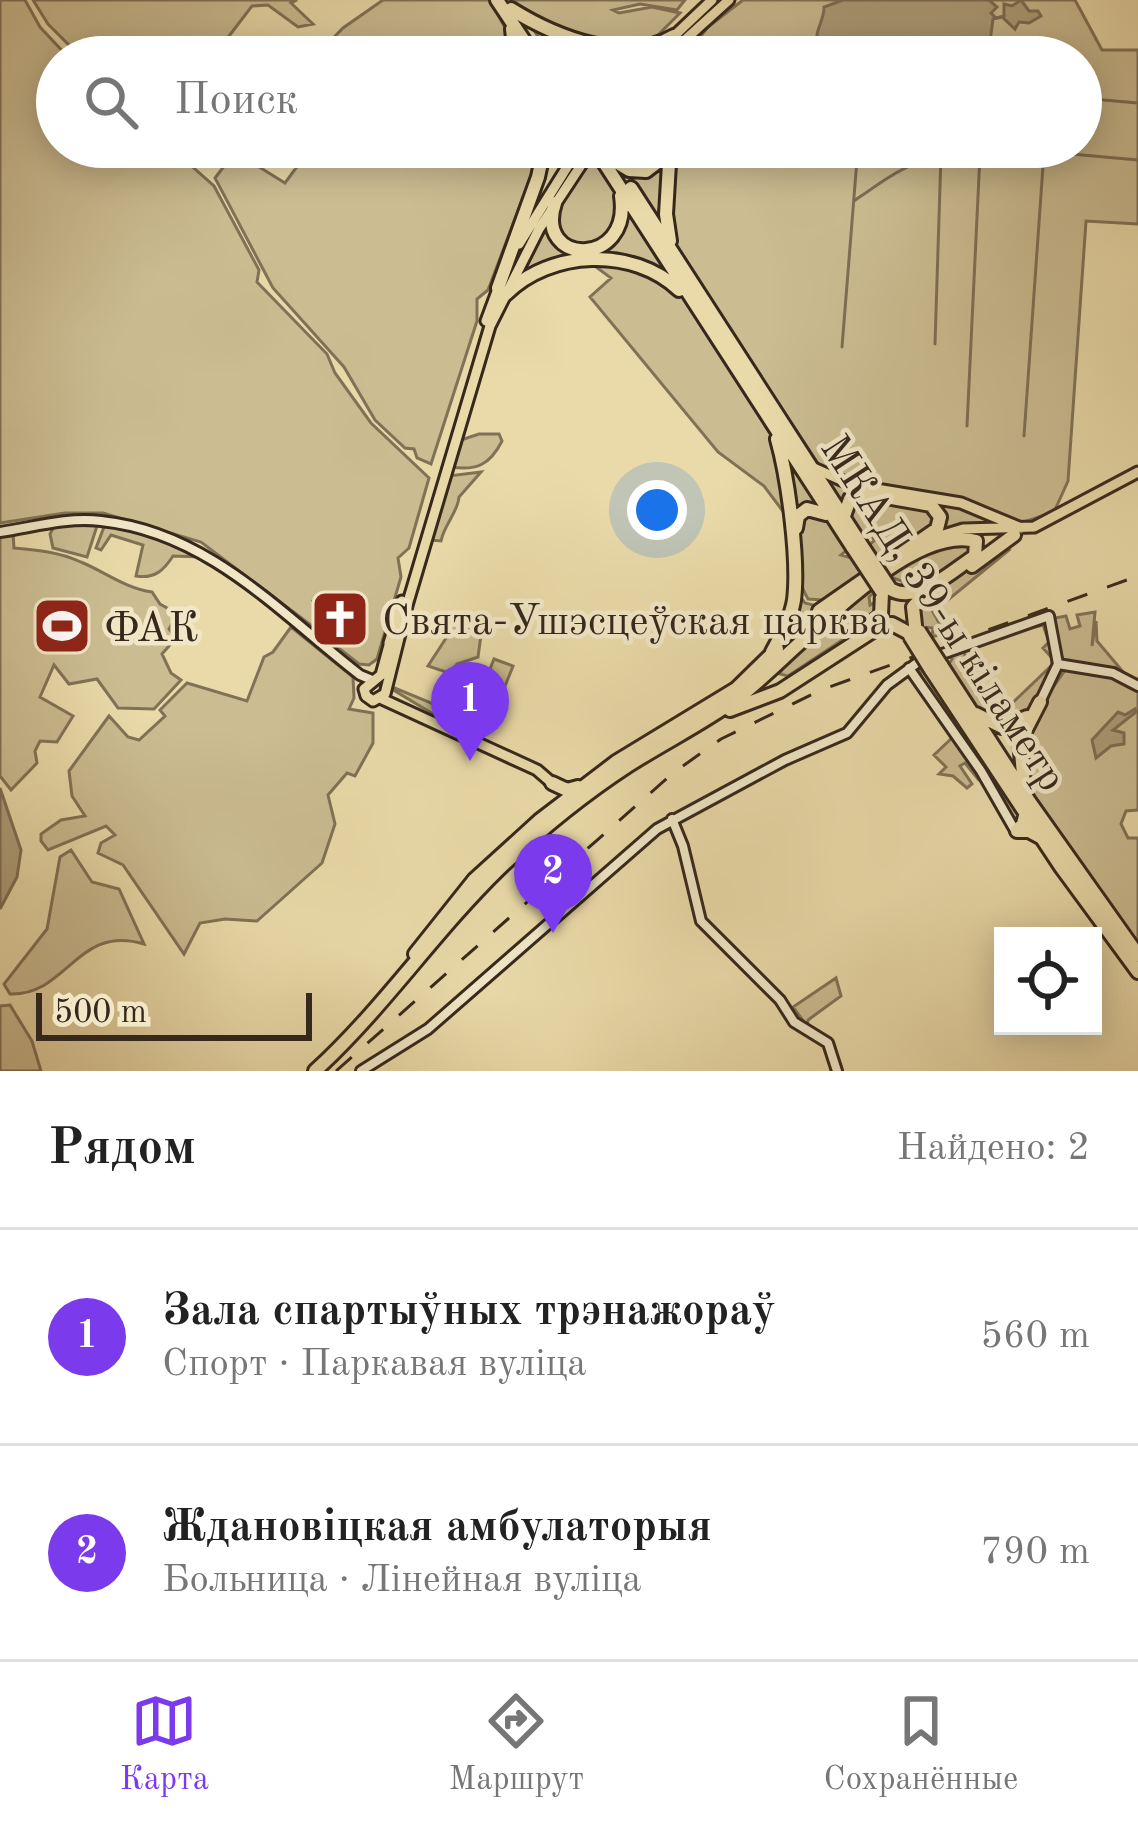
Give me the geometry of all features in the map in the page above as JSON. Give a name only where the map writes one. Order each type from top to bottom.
[{"type":"highway","points":[[506,7],[544,28],[574,36]]},
{"type":"highway","points":[[506,7],[525,36]]},
{"type":"highway","points":[[500,291],[540,168]]},
{"type":"highway","points":[[610,168],[696,309],[763,402]]},
{"type":"highway","points":[[613,168],[673,254],[763,402]]},
{"type":"highway","points":[[666,168],[666,214],[673,254]]},
{"type":"highway","points":[[555,202],[551,217],[559,239],[577,250],[594,249],[609,241],[620,223],[618,183]]},
{"type":"highway","points":[[500,291],[550,264],[568,260],[619,263],[658,274],[696,309]]},
{"type":"highway","name":"МКАД, 39-ы кіламетр","points":[[763,402],[772,423],[1066,864]]},
{"type":"highway","name":"МКАД, 39-ы кіламетр","points":[[763,402],[810,465],[838,517]]},
{"type":"highway","points":[[304,1071],[361,1018],[474,880],[583,785],[736,689],[774,658],[857,592],[908,559],[951,538],[976,541],[975,556],[914,594],[886,591],[877,620],[791,678],[776,672],[774,658],[794,595],[785,475],[772,423]]},
{"type":"highway","points":[[315,1071],[361,1028],[503,865],[598,785],[750,689],[774,658],[835,598],[920,543],[940,525],[940,514],[932,505],[860,494],[838,517],[811,508],[800,514],[796,526],[803,596],[819,604],[835,598]]},
{"type":"highway","points":[[705,720],[781,691],[882,625],[913,631],[916,600],[1019,533]]},
{"type":"highway","name":"МКАД, 39-ы кіламетр","points":[[936,668],[963,701],[1043,839],[1066,864]]},
{"type":"highway","points":[[963,701],[985,721],[1002,727],[1024,720],[1040,702]]},
{"type":"highway","points":[[1016,831],[1027,806],[1019,751],[1023,731],[1040,702]]},
{"type":"highway","points":[[552,783],[567,790],[583,785]]},
{"type":"highway","points":[[552,783],[556,799],[552,810]]},
{"type":"highway","points":[[1016,831],[1043,839]]},
{"type":"highway","points":[[1066,864],[1138,955]]},
{"type":"highway","points":[[1066,864],[1138,973]]},
{"type":"main road","points":[[681,36],[712,0]]},
{"type":"main road","points":[[682,36],[729,0]]},
{"type":"main road","points":[[368,680],[382,672],[485,324],[534,217],[566,168]]},
{"type":"main road","points":[[387,695],[500,291],[555,202],[586,168]]},
{"type":"main road","points":[[810,465],[841,482],[961,503],[1019,533]]},
{"type":"main road","points":[[951,538],[973,532],[1044,530],[1138,475]]},
{"type":"main road","points":[[920,543],[963,529],[1019,533]]},
{"type":"main road","points":[[368,680],[387,695],[537,770],[552,783]]},
{"type":"main road","points":[[368,680],[368,699],[387,695]]},
{"type":"street","points":[[0,532],[54,522],[101,521],[149,532],[209,556],[368,680]]},
{"type":"street","points":[[361,1071],[428,1029],[672,819],[847,733],[887,685],[909,668],[1049,616],[1058,664],[1040,702]]},
{"type":"street","points":[[1058,664],[1113,673],[1138,686]]},
{"type":"street","points":[[909,668],[981,771],[1016,831]]},
{"type":"street","points":[[672,819],[698,915],[780,1000],[794,1022],[829,1043],[837,1071]]},
{"type":"shaded area","points":[[0,0],[25,0],[48,36],[36,36],[36,168],[194,168],[214,186],[259,270],[257,282],[327,354],[371,423],[429,478],[409,548],[398,558],[401,577],[377,659],[369,665],[359,664],[336,646],[339,631],[353,624],[348,600],[339,593],[313,601],[328,638],[201,542],[103,513],[65,513],[0,523]]},
{"type":"shaded area","points":[[33,0],[297,0],[291,3],[313,24],[298,27],[268,5],[252,6],[229,36],[60,36]]},
{"type":"shaded area","points":[[383,0],[490,0],[509,36],[335,36]]},
{"type":"shaded area","points":[[513,0],[685,0],[677,10],[640,4],[613,10],[652,7],[680,13],[657,36],[581,36],[557,30]]},
{"type":"shaded area","points":[[743,0],[1075,0],[1094,36],[701,36]]},
{"type":"shaded area","points":[[843,0],[989,0],[997,7],[991,13],[996,18],[1004,16],[1004,4],[1012,6],[1021,0],[1041,16],[1019,22],[1015,29],[1002,17],[993,19],[991,36],[817,36],[824,7]]},
{"type":"shaded area","points":[[533,29],[575,36],[538,36]]},
{"type":"shaded area","points":[[1102,50],[1138,50],[1138,224],[1086,221],[1068,481],[1054,512],[1021,523],[977,506],[852,483],[823,471],[671,236],[673,168],[1102,168]]},
{"type":"shaded area","points":[[223,168],[261,168],[285,183],[296,168],[533,168],[488,290],[477,299],[477,321],[431,464],[417,458],[414,449],[405,448],[375,420],[344,367],[273,288],[215,178]]},
{"type":"shaded area","points":[[582,168],[599,168],[619,198],[612,237],[577,249],[556,228],[557,207]]},
{"type":"shaded area","points":[[639,168],[664,168],[662,229],[626,171]]},
{"type":"shaded area","points":[[625,208],[667,274],[648,266],[566,259],[515,283],[548,221],[567,252],[580,256],[601,251]]},
{"type":"shaded area","points":[[592,264],[643,270],[681,295],[773,438],[785,514],[764,486],[718,452],[590,297],[611,278]]},
{"type":"shaded area","points":[[499,434],[502,441],[492,456],[475,467],[451,467],[458,441]]},
{"type":"shaded area","points":[[783,451],[818,504],[795,514],[799,595],[805,603],[817,606],[785,635],[794,609]]},
{"type":"shaded area","points":[[481,472],[459,497],[441,541],[429,540],[448,476]]},
{"type":"shaded area","points":[[822,475],[963,507],[1011,526],[937,534],[944,515],[862,490],[849,495],[843,507]]},
{"type":"shaded area","points":[[857,497],[927,505],[938,521],[823,600],[808,599],[796,556],[803,512],[827,517],[847,550],[841,555],[852,558],[874,541],[872,534],[864,539],[848,516]]},
{"type":"shaded area","points":[[55,525],[97,526],[87,557],[53,548],[50,534]]},
{"type":"shaded area","points":[[104,527],[149,534],[202,557],[173,556],[158,572],[136,576],[143,545],[111,535],[101,550],[96,548]]},
{"type":"shaded area","points":[[13,533],[14,548],[73,559],[152,592],[160,604],[178,614],[169,629],[176,638],[162,654],[171,673],[181,680],[154,709],[118,708],[97,679],[69,684],[54,665],[40,697],[73,716],[57,742],[40,741],[35,751],[37,763],[11,790],[0,776],[0,535]]},
{"type":"shaded area","points":[[961,540],[976,551],[917,591],[896,587],[904,582],[891,577],[869,597],[870,605],[879,600],[877,617],[788,676],[780,674],[808,636],[858,595],[914,561]]},
{"type":"shaded area","points":[[1003,547],[1009,550],[933,612],[945,633],[932,637],[933,628],[923,627],[916,617],[921,600]]},
{"type":"shaded area","points":[[1095,612],[1092,646],[1096,621],[1097,641],[1124,673],[1061,657],[1055,618],[1066,616],[1070,629],[1080,626],[1077,615]]},
{"type":"shaded area","points":[[446,620],[481,635],[478,657],[457,664],[449,673],[428,666],[450,632],[442,623]]},
{"type":"shaded area","points":[[1040,623],[1047,627],[1053,659],[1051,672],[1048,685],[1041,696],[1004,723],[975,710],[947,667],[952,659],[948,655],[1010,634],[964,652],[975,690],[1003,712],[1052,665],[1043,648],[1049,642],[1043,625],[1013,633]]},
{"type":"shaded area","points":[[291,627],[353,677],[349,709],[373,713],[373,743],[355,776],[347,773],[328,795],[335,824],[322,863],[257,921],[200,923],[184,954],[123,865],[98,853],[101,843],[115,835],[106,826],[48,850],[41,834],[61,820],[85,816],[72,796],[69,771],[109,716],[128,737],[139,740],[165,716],[160,710],[187,683],[247,701],[264,657]]},
{"type":"shaded area","points":[[494,659],[513,666],[501,696],[482,689]]},
{"type":"shaded area","points":[[920,666],[1023,820],[1014,826],[921,678]]},
{"type":"shaded area","points":[[1066,669],[1115,678],[1138,690],[1138,810],[1126,811],[1121,824],[1128,838],[1138,838],[1138,946],[1028,790],[1021,759],[1030,720]]},
{"type":"shaded area","points":[[392,679],[392,687],[429,702],[484,735],[455,727],[390,688]]},
{"type":"shaded area","points":[[1135,709],[1113,730],[1124,733],[1124,744],[1111,746],[1096,758],[1092,740],[1118,712],[1125,715]]},
{"type":"shaded area","points":[[954,736],[980,775],[978,779],[965,763],[960,766],[972,784],[967,788],[953,776],[939,774],[946,767],[934,755]]},
{"type":"shaded area","points":[[0,788],[21,850],[17,877],[0,909]]},
{"type":"shaded area","points":[[71,850],[92,882],[119,889],[144,944],[121,940],[103,944],[46,984],[10,994],[4,984],[47,929],[60,857]]},
{"type":"shaded area","points":[[836,978],[841,996],[808,1020],[807,1026],[793,1007]]},
{"type":"shaded area","points":[[10,1005],[32,1041],[41,1071],[0,1071],[0,1006]]},
{"type":"waterway","points":[[1102,100],[1138,103]]},
{"type":"waterway","points":[[1102,157],[1138,160]]},
{"type":"waterway","points":[[842,347],[856,168]]},
{"type":"waterway","points":[[854,201],[906,168]]},
{"type":"waterway","points":[[935,344],[941,168]]},
{"type":"waterway","points":[[967,426],[979,168]]},
{"type":"waterway","points":[[1024,436],[1043,168]]},
{"type":"railway","points":[[336,1071],[673,773],[721,739],[821,690],[1138,576]]},
{"type":"place","name":"Свята-Ушэсцеўская царква","points":[[340,619]]},
{"type":"place","name":"ФАК","points":[[62,626]]},
{"type":"place","name":"Зала спартыўных трэнажораў","points":[[470,761]]},
{"type":"place","name":"Ждановіцкая амбулаторыя","points":[[553,933]]}]
